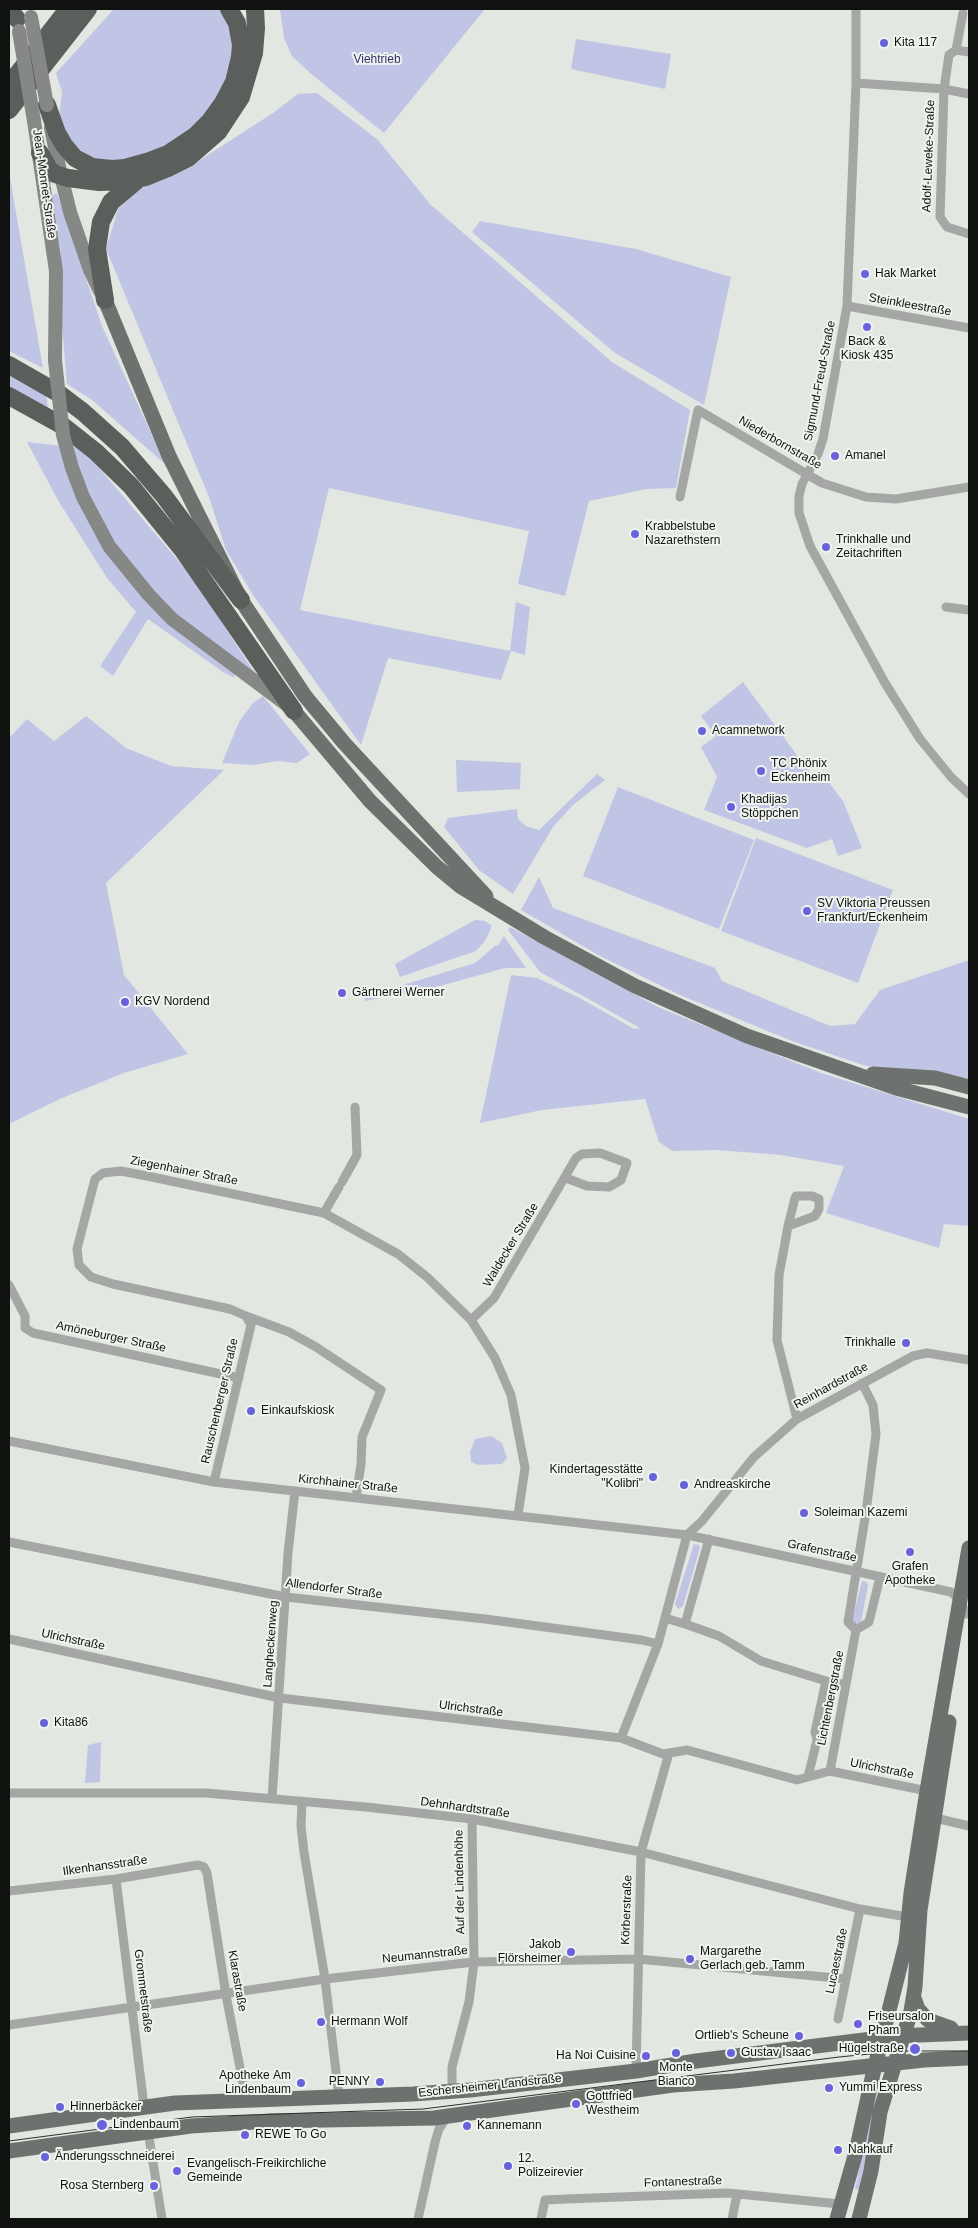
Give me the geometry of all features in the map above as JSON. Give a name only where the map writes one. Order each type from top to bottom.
[{"type":"highway","points":[[9,85],[68,9]]},
{"type":"highway","points":[[9,110],[88,9]]},
{"type":"highway","points":[[75,27],[100,9]]},
{"type":"highway","points":[[47,105],[57,133],[64,145],[75,158],[92,167],[125,168],[168,154],[191,140],[210,121],[223,103],[234,82],[241,45],[237,24],[230,9]]},
{"type":"highway","points":[[40,153],[51,172],[61,176],[99,182],[118,182],[140,178],[168,168],[188,158],[218,132],[241,98],[252,66],[256,40],[254,9]]},
{"type":"highway","points":[[105,300],[97,249],[101,222],[111,202],[140,178]]},
{"type":"highway","points":[[9,365],[64,398],[94,421],[122,447],[164,496],[241,600]]},
{"type":"highway","points":[[9,396],[63,426],[96,452],[130,486],[182,549],[294,711]]},
{"type":"main road","name":"Jean-Monnet-Straße","points":[[20,15],[47,105],[61,176],[90,270],[105,300]]},
{"type":"main road","name":"Jean-Monnet-Straße","points":[[20,15],[56,272],[56,360],[63,434],[72,468],[83,497],[109,546],[148,594],[172,619],[294,711]]},
{"type":"main road","points":[[105,300],[169,456],[241,600],[305,696],[344,743],[495,906]]},
{"type":"main road","points":[[294,711],[370,801],[427,857],[460,886],[574,954],[664,1000],[756,1039],[896,1088],[969,1107]]},
{"type":"main road","points":[[854,1072],[935,1078],[969,1087]]},
{"type":"main road","points":[[899,2047],[908,1917],[929,1817],[964,1599],[969,1548]]},
{"type":"main road","points":[[880,2112],[914,1998],[929,1817],[927,1791],[964,1599]]},
{"type":"main road","points":[[914,1998],[918,2009],[928,2020],[967,2032]]},
{"type":"main road","name":"Eschersheimer Landstraße","points":[[9,2151],[191,2126],[271,2121],[418,2118],[673,2085],[734,2080],[877,2062],[899,2047],[967,2032]]},
{"type":"main road","points":[[858,2219],[866,2194],[880,2112],[883,2074],[870,2048],[860,2041]]},
{"type":"main road","name":"Eschersheimer Landstraße","points":[[9,2126],[144,2106],[246,2099],[452,2092],[636,2071],[696,2061],[860,2041],[969,2058]]},
{"type":"main road","points":[[837,2219],[877,2062],[899,2047]]},
{"type":"main road","points":[[848,2181],[848,2191],[851,2195],[856,2198],[866,2194]]},
{"type":"main road","points":[[840,2204],[852,2209],[858,2219]]},
{"type":"street","name":"Sigmund-Freud-Straße","points":[[856,9],[856,83],[847,306],[823,439],[799,496],[799,513],[810,546],[909,723],[942,766],[969,794]]},
{"type":"street","name":"Adolf-Leweke-Straße","points":[[963,13],[956,50],[949,55],[944,89],[940,218],[947,227],[969,234]]},
{"type":"street","points":[[956,50],[969,52]]},
{"type":"street","name":"Adolf-Leweke-Straße","points":[[856,83],[944,89],[969,94]]},
{"type":"street","name":"Steinkleestraße","points":[[847,306],[969,328]]},
{"type":"street","name":"Niederbornstraße","points":[[680,497],[698,410],[822,483],[866,497],[896,499],[969,487]]},
{"type":"street","points":[[946,607],[969,610]]},
{"type":"street","points":[[324,1213],[357,1155],[355,1107]]},
{"type":"street","name":"Waldecker Straße","points":[[470,1320],[494,1298],[576,1158],[582,1154],[600,1153],[627,1163],[621,1180],[610,1187],[586,1186],[566,1178]]},
{"type":"street","name":"Ziegenhainer Straße","points":[[356,1498],[361,1464],[362,1437],[381,1390],[290,1332],[230,1309],[113,1284],[91,1277],[79,1265],[77,1249],[95,1179],[102,1173],[121,1171],[324,1213],[398,1254],[427,1277],[470,1320],[495,1358],[511,1395],[525,1468],[518,1515]]},
{"type":"street","points":[[788,1226],[779,1275],[777,1340],[797,1419]]},
{"type":"street","name":"Amöneburger Straße","points":[[9,1285],[25,1316],[25,1328],[33,1333],[239,1378]]},
{"type":"street","name":"Rauschenberger Straße","points":[[214,1482],[251,1325],[246,1316]]},
{"type":"street","name":"Reinhardstraße","points":[[687,1535],[702,1521],[754,1457],[797,1419],[916,1355],[930,1354],[969,1360]]},
{"type":"street","name":"Lichtenbergstraße","points":[[830,1771],[856,1630],[848,1622],[876,1434],[873,1405],[862,1383]]},
{"type":"street","name":"Kirchhainer Straße","points":[[9,1441],[214,1482],[687,1535]]},
{"type":"street","name":"Langheckenweg","points":[[272,1799],[288,1553],[295,1491]]},
{"type":"street","points":[[621,1738],[658,1644],[687,1535]]},
{"type":"street","name":"Grafenstraße","points":[[687,1535],[857,1571],[964,1599]]},
{"type":"street","points":[[685,1624],[709,1539]]},
{"type":"street","name":"Allendorfer Straße","points":[[9,1542],[286,1597],[485,1619],[642,1640],[658,1644]]},
{"type":"street","points":[[856,1630],[869,1622],[880,1577]]},
{"type":"street","points":[[666,1618],[719,1636],[761,1661],[826,1681],[846,1685]]},
{"type":"street","name":"Ulrichstraße","points":[[9,1639],[280,1698],[621,1738],[663,1754],[687,1750],[797,1780],[830,1771],[927,1791]]},
{"type":"street","name":"Lichtenbergstraße","points":[[808,1778],[817,1740],[816,1732],[826,1681]]},
{"type":"street","name":"Körberstraße","points":[[636,2071],[641,1852],[668,1752]]},
{"type":"street","name":"Dehnhardtstraße","points":[[9,1793],[206,1793],[472,1819],[641,1852],[860,1909],[908,1917]]},
{"type":"street","points":[[302,1801],[301,1826],[304,1852],[326,1979],[339,2097]]},
{"type":"street","points":[[929,1817],[969,1826]]},
{"type":"street","name":"Auf der Lindenhöhe","points":[[452,2092],[452,2067],[469,2002],[474,1962],[472,1819]]},
{"type":"street","name":"Ilkenhansstraße","points":[[9,1891],[116,1879],[198,1865],[204,1867]]},
{"type":"street","name":"Klarastraße","points":[[204,1867],[207,1873],[226,1995],[246,2099]]},
{"type":"street","name":"Grommetstraße","points":[[116,1879],[144,2106]]},
{"type":"street","name":"Lucaestraße","points":[[838,2019],[860,1909]]},
{"type":"street","name":"Neumannstraße","points":[[9,2025],[326,1979],[474,1962],[638,1960],[846,1979]]},
{"type":"street","points":[[418,2219],[434,2142],[439,2129],[448,2115]]},
{"type":"street","points":[[418,2118],[429,2127],[434,2142]]},
{"type":"street","points":[[148,2132],[162,2219]]},
{"type":"street","name":"Fontanestraße","points":[[540,2219],[545,2200],[718,2193],[840,2204]]},
{"type":"street","points":[[732,2219],[738,2194]]},
{"type":"green space","points":[[114,9],[222,9],[231,23],[237,62],[214,105],[186,136],[129,162],[89,158],[69,138],[59,119],[62,92],[56,73]]},
{"type":"green space","name":"Viehtrieb","points":[[280,9],[485,9],[384,133],[292,56],[284,38]]},
{"type":"green space","points":[[576,39],[671,54],[665,89],[571,69]]},
{"type":"green space","points":[[317,93],[378,140],[430,204],[612,362],[690,410],[676,488],[647,489],[589,501],[565,596],[518,584],[529,531],[329,488],[300,610],[510,651],[516,602],[530,607],[525,655],[511,651],[501,680],[388,658],[361,745],[253,595],[226,550],[209,497],[106,249],[118,209],[142,185],[200,160],[273,113],[298,94]]},
{"type":"green space","points":[[9,172],[43,368],[9,351]]},
{"type":"green space","points":[[57,193],[102,326],[165,464],[92,400],[67,384],[61,312],[61,252],[51,196]]},
{"type":"green space","points":[[480,221],[636,249],[731,277],[704,405],[615,353],[472,232]]},
{"type":"green space","points":[[9,374],[46,392],[48,410],[9,392]]},
{"type":"green space","points":[[27,442],[82,448],[193,578],[258,678],[229,655],[235,678],[223,672],[148,619],[113,676],[100,666],[136,612],[107,578],[59,502]]},
{"type":"green space","name":"TC Phönix Eckenheim","points":[[743,682],[816,781],[823,775],[843,801],[862,848],[838,856],[832,839],[807,848],[704,810],[717,777],[701,747],[716,736],[701,716]]},
{"type":"green space","points":[[263,696],[310,754],[297,763],[277,761],[253,765],[222,763],[239,722],[253,703]]},
{"type":"green space","points":[[86,716],[126,748],[171,766],[224,770],[106,883],[124,975],[188,1054],[124,1073],[62,1098],[9,1124],[9,738],[27,719],[54,741]]},
{"type":"green space","points":[[456,760],[521,763],[520,789],[457,792]]},
{"type":"green space","points":[[597,774],[605,780],[573,805],[553,827],[513,894],[479,870],[444,827],[448,818],[517,809],[518,819],[526,826],[539,830]]},
{"type":"green space","points":[[618,787],[754,840],[719,929],[583,876]]},
{"type":"green space","name":"SV Viktoria Preussen Frankfurt/Eckenheim","points":[[756,838],[893,890],[858,983],[721,931]]},
{"type":"green space","points":[[539,877],[553,908],[715,968],[722,981],[830,1026],[855,1024],[880,990],[969,960],[969,1079],[944,1074],[894,1071],[863,1065],[792,1041],[680,995],[600,956],[521,910]]},
{"type":"green space","points":[[475,920],[485,921],[492,926],[485,941],[476,951],[400,977],[395,964]]},
{"type":"green space","points":[[510,927],[660,1008],[821,1073],[969,1119],[969,1226],[944,1224],[939,1248],[826,1213],[844,1166],[781,1155],[716,1150],[672,1151],[659,1142],[645,1099],[542,1110],[480,1123],[511,975],[537,978],[580,998],[634,1029],[640,1028],[540,972],[508,930]]},
{"type":"green space","points":[[504,936],[526,968],[505,968],[440,986],[365,1001],[364,997],[475,963],[496,945],[498,946]]},
{"type":"green space","points":[[491,1436],[502,1443],[507,1458],[502,1464],[479,1465],[471,1462],[470,1452],[475,1439]]},
{"type":"green space","points":[[694,1544],[699,1545],[700,1548],[683,1606],[678,1609],[675,1604]]},
{"type":"green space","points":[[862,1581],[867,1582],[868,1586],[861,1622],[856,1625],[852,1620]]},
{"type":"green space","points":[[101,1742],[100,1782],[85,1783],[88,1745]]},
{"type":"green space","points":[[879,2080],[861,2190],[855,2189]]},
{"type":"tram line","points":[[9,2141],[192,2117],[423,2109],[839,2057],[900,2051],[969,2051]]},
{"type":"place","name":"Kita 117","points":[[884,43]]},
{"type":"place","name":"Hak Market","points":[[865,274]]},
{"type":"place","name":"Back & Kiosk 435","points":[[867,327]]},
{"type":"place","name":"Amanel","points":[[835,456]]},
{"type":"place","name":"Krabbelstube Nazarethstern","points":[[635,534]]},
{"type":"place","name":"Trinkhalle und Zeitachriften","points":[[826,547]]},
{"type":"place","name":"Acamnetwork","points":[[702,731]]},
{"type":"place","name":"TC Phönix Eckenheim","points":[[761,771]]},
{"type":"place","name":"Khadijas Stöppchen","points":[[731,807]]},
{"type":"place","name":"SV Viktoria Preussen Frankfurt/Eckenheim","points":[[807,911]]},
{"type":"place","name":"Gärtnerei Werner","points":[[342,993]]},
{"type":"place","name":"KGV Nordend","points":[[125,1002]]},
{"type":"place","name":"Trinkhalle","points":[[906,1343]]},
{"type":"place","name":"Einkaufskiosk","points":[[251,1411]]},
{"type":"place","name":"Kindertagesstätte \"Kolibri\"","points":[[653,1477]]},
{"type":"place","name":"Andreaskirche","points":[[684,1485]]},
{"type":"place","name":"Soleiman Kazemi","points":[[804,1513]]},
{"type":"place","name":"Grafen Apotheke","points":[[910,1552]]},
{"type":"place","name":"Kita86","points":[[44,1723]]},
{"type":"place","name":"Jakob Flörsheimer","points":[[571,1952]]},
{"type":"place","name":"Margarethe Gerlach geb. Tamm","points":[[690,1959]]},
{"type":"place","name":"Hermann Wolf","points":[[321,2022]]},
{"type":"place","name":"Friseursalon Pham","points":[[858,2024]]},
{"type":"place","name":"Ortlieb's Scheune","points":[[799,2036]]},
{"type":"place","name":"Hügelstraße","points":[[915,2049]]},
{"type":"place","name":"Monte Bianco","points":[[676,2053]]},
{"type":"place","name":"Gustav Isaac","points":[[731,2053]]},
{"type":"place","name":"Ha Noi Cuisine","points":[[646,2056]]},
{"type":"place","name":"PENNY","points":[[380,2082]]},
{"type":"place","name":"Apotheke Am Lindenbaum","points":[[301,2083]]},
{"type":"place","name":"Yummi Express","points":[[829,2088]]},
{"type":"place","name":"Gottfried Westheim","points":[[576,2104]]},
{"type":"place","name":"Hinnerbäcker","points":[[60,2107]]},
{"type":"place","name":"Lindenbaum","points":[[102,2125]]},
{"type":"place","name":"Kannemann","points":[[467,2126]]},
{"type":"place","name":"REWE To Go","points":[[245,2135]]},
{"type":"place","name":"Nahkauf","points":[[838,2150]]},
{"type":"place","name":"Änderungsschneiderei","points":[[45,2157]]},
{"type":"place","name":"12. Polizeirevier","points":[[508,2166]]},
{"type":"place","name":"Evangelisch-Freikirchliche Gemeinde","points":[[177,2171]]},
{"type":"place","name":"Rosa Sternberg","points":[[154,2186]]}]
